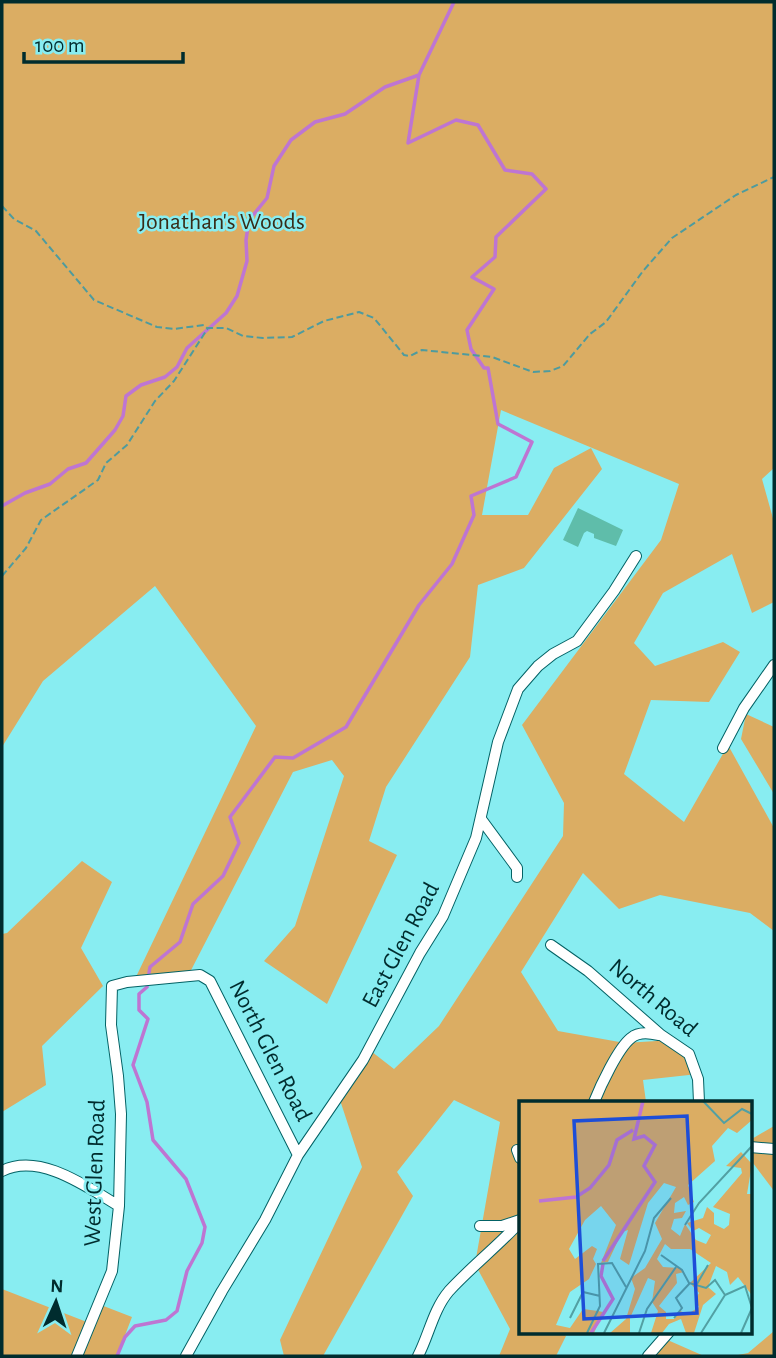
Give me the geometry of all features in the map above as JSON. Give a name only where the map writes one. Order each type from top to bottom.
[{"type":"street","name":"East Glen Road","points":[[186,1356],[265,1220],[298,1155],[363,1060],[419,953],[443,916],[475,838],[498,742],[519,690],[538,666],[577,641],[636,556]]},
{"type":"street","points":[[723,748],[744,708],[774,664]]},
{"type":"street","points":[[481,819],[517,868],[517,877]]},
{"type":"street","name":"North Road","points":[[551,945],[588,971],[661,1035],[689,1055],[698,1079],[699,1101]]},
{"type":"street","name":"North Glen Road","points":[[112,986],[201,975],[210,981],[298,1155]]},
{"type":"street","name":"West Glen Road","points":[[77,1356],[112,1271],[119,1206],[121,1114],[111,1025],[112,986]]},
{"type":"street","points":[[594,1101],[606,1075],[631,1037],[646,1032],[661,1035]]},
{"type":"street","points":[[752,1147],[774,1149]]},
{"type":"street","points":[[2,1171],[23,1164],[42,1167],[119,1206]]},
{"type":"street","points":[[480,1226],[502,1226],[519,1221]]},
{"type":"street","points":[[418,1356],[426,1342],[436,1311],[448,1292],[519,1222]]},
{"type":"street","points":[[648,1356],[667,1334]]},
{"type":"path","points":[[2,206],[13,219],[36,231],[94,300],[157,327],[174,329],[204,325],[208,328],[226,328],[243,336],[292,337],[324,321],[359,312],[374,318],[404,355],[410,356],[422,350],[492,357],[533,372],[550,371],[563,366],[590,334],[606,322],[643,271],[673,237],[736,195],[774,177]]},
{"type":"path","points":[[2,576],[26,548],[41,520],[98,480],[106,463],[127,445],[155,401],[174,381],[208,328]]},
{"type":"green space","name":"Jonathan's Woods","points":[[2,2],[774,2],[774,468],[762,479],[774,522],[774,602],[752,613],[732,554],[663,593],[634,643],[655,666],[723,642],[740,652],[709,702],[651,700],[624,774],[684,822],[728,745],[774,828],[774,931],[750,913],[660,895],[619,909],[583,873],[521,972],[558,1031],[625,1043],[672,1040],[698,1074],[643,1080],[646,1101],[519,1101],[519,1334],[564,1334],[566,1336],[556,1356],[499,1356],[510,1329],[475,1264],[500,1122],[454,1100],[397,1172],[413,1196],[323,1356],[284,1356],[280,1340],[362,1167],[338,1094],[367,1048],[394,1069],[439,1026],[563,836],[564,803],[522,725],[661,540],[679,484],[501,410],[482,515],[528,515],[554,468],[591,448],[602,469],[524,568],[478,585],[470,657],[386,787],[369,841],[397,855],[327,1004],[264,961],[295,926],[344,776],[332,760],[293,772],[187,978],[135,979],[256,726],[155,586],[43,681],[2,747]]},
{"type":"green space","points":[[746,714],[774,727],[774,794],[741,739]]},
{"type":"green space","points":[[82,861],[112,882],[81,948],[103,986],[42,1046],[46,1085],[2,1112],[2,934],[7,933]]},
{"type":"green space","points":[[774,1126],[774,1191],[752,1162],[752,1139]]},
{"type":"green space","points":[[2,1289],[92,1324],[101,1305],[132,1317],[117,1356],[2,1356]]},
{"type":"green space","points":[[774,1331],[774,1356],[733,1356],[748,1353]]},
{"type":"green space","points":[[663,1338],[704,1356],[646,1356]]},
{"type":"building","points":[[578,508],[623,530],[616,546],[594,538],[594,534],[587,531],[578,547],[563,540]]},
{"type":"waterway","points":[[149,973],[150,967],[180,942],[193,904],[223,876],[239,843],[230,817],[275,757],[293,758],[346,727],[419,605],[452,564],[474,515],[471,496],[516,477],[532,442],[498,424],[488,368],[484,368],[471,349],[467,330],[494,289],[472,277],[495,257],[496,237],[546,189],[532,174],[505,170],[478,125],[456,120],[408,143],[419,75],[454,2]]},
{"type":"waterway","points":[[2,506],[25,493],[50,484],[68,469],[86,463],[115,430],[123,416],[126,396],[141,385],[165,377],[177,367],[187,348],[226,313],[237,296],[247,261],[249,220],[267,198],[274,166],[291,140],[315,122],[345,114],[385,87],[419,75]]},
{"type":"waterway","points":[[117,1356],[125,1337],[135,1326],[166,1320],[177,1311],[187,1271],[202,1243],[205,1227],[186,1179],[153,1140],[147,1102],[133,1065],[148,1019],[139,1010],[139,994],[147,987]]}]
